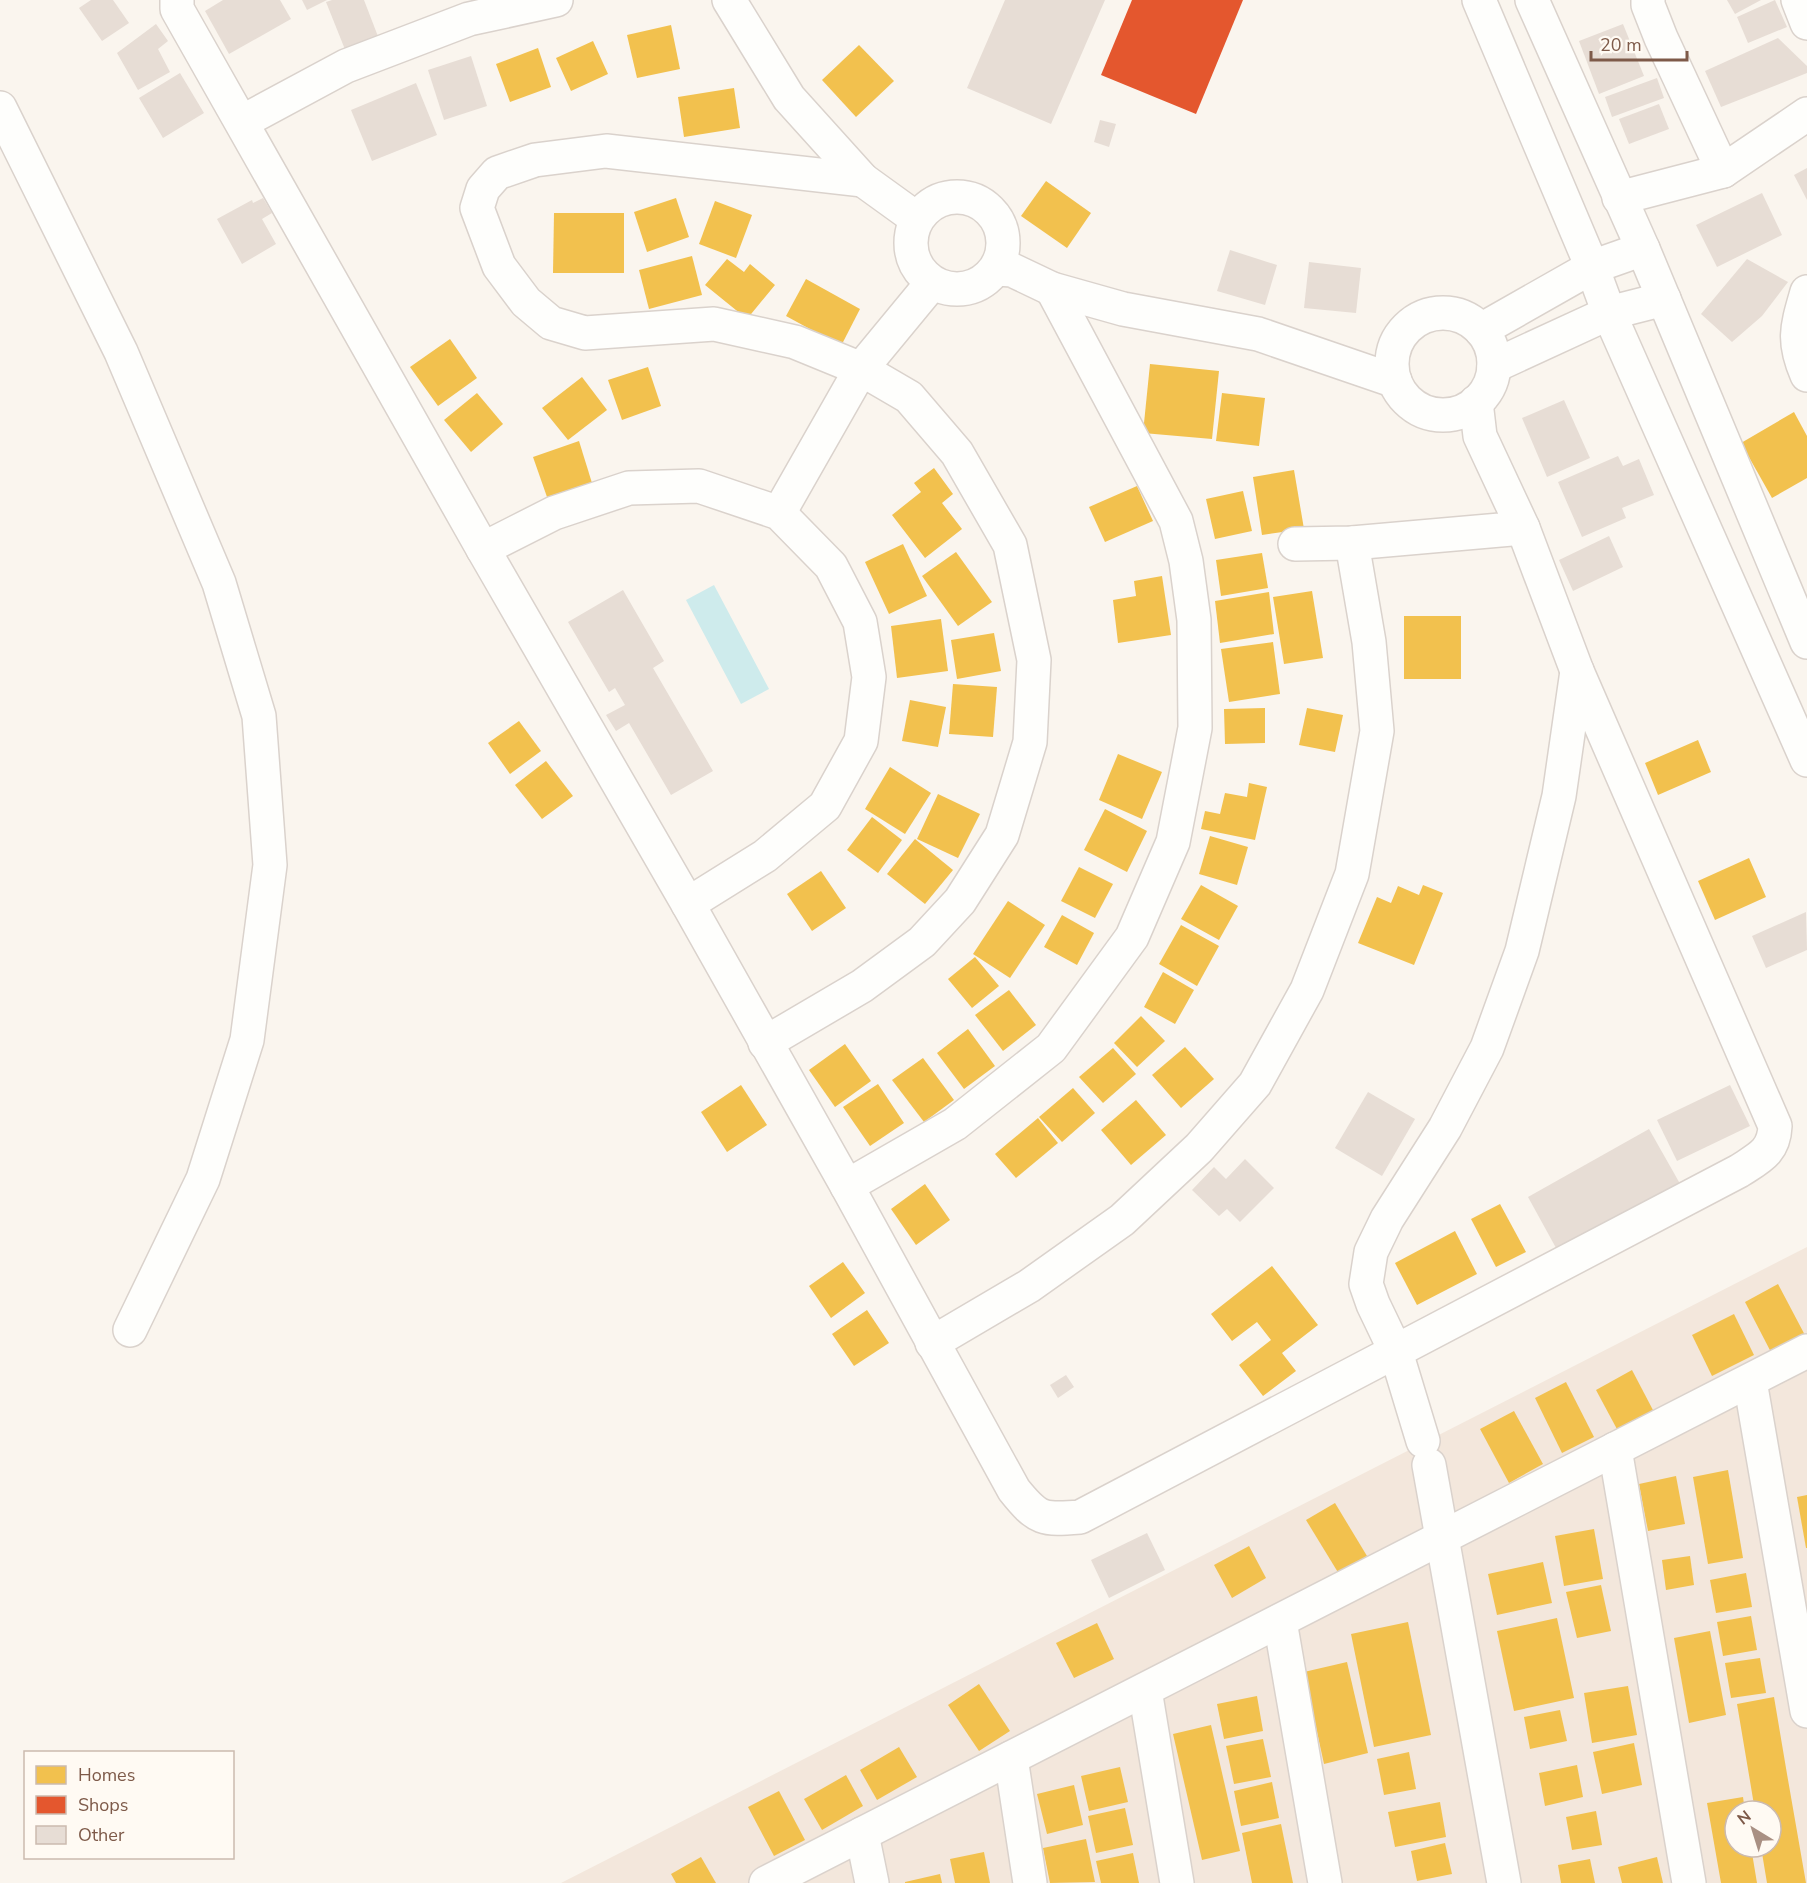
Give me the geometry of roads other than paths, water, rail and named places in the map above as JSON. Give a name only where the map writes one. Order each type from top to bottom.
[{"type":"street","points":[[177,0],[177,9],[483,549],[688,904],[847,1186],[1014,1490],[1030,1511],[1052,1519],[1080,1517],[1739,1172],[1763,1155],[1774,1140],[1775,1126],[1577,671],[1523,528],[1480,436],[1476,402]]},
{"type":"street","points":[[242,122],[346,66],[469,19],[556,0]]},
{"type":"street","points":[[729,0],[789,98],[863,180],[917,219]]},
{"type":"street","points":[[1479,0],[1592,267],[1609,313],[1807,760]]},
{"type":"street","points":[[1532,0],[1643,249],[1807,642]]},
{"type":"street","points":[[1648,0],[1661,38],[1723,171]]},
{"type":"street","points":[[1798,0],[1807,23]]},
{"type":"street","points":[[0,108],[126,363],[219,583],[259,716],[270,865],[247,1040],[203,1179],[130,1330]]},
{"type":"street","points":[[1619,198],[1723,171],[1807,114]]},
{"type":"street","points":[[765,1042],[862,986],[922,942],[960,901],[1002,835],[1030,742],[1034,660],[1010,544],[957,453],[909,396],[861,369],[795,342],[714,324],[585,333],[551,323],[526,302],[499,266],[477,208],[483,189],[497,172],[535,160],[606,151],[863,180]]},
{"type":"street","points":[[965,197],[982,204],[996,216],[1003,233],[1004,252],[997,269],[984,282],[968,289],[949,290],[932,283],[919,271],[911,254],[911,236],[917,219],[930,205],[947,198],[965,197]]},
{"type":"street","points":[[1481,330],[1592,267],[1643,249]]},
{"type":"street","points":[[997,269],[1012,270],[1052,289],[1123,309],[1258,334],[1395,381]]},
{"type":"street","points":[[779,513],[861,369],[932,283]]},
{"type":"street","points":[[847,1186],[956,1124],[1052,1048],[1132,937],[1173,842],[1195,728],[1194,620],[1186,561],[1176,521],[1052,289]]},
{"type":"street","points":[[1807,292],[1796,330],[1799,356],[1807,375]]},
{"type":"street","points":[[1494,366],[1609,313],[1664,299]]},
{"type":"street","points":[[1433,314],[1451,314],[1467,320],[1481,330],[1493,353],[1494,366],[1485,392],[1476,402],[1462,411],[1446,415],[1430,414],[1414,407],[1402,396],[1395,381],[1392,364],[1395,347],[1404,332],[1417,321],[1433,314]]},
{"type":"street","points":[[483,549],[554,513],[628,488],[699,486],[779,513],[831,566],[860,622],[869,677],[861,741],[825,806],[765,856],[688,904]]},
{"type":"street","points":[[1295,544],[1352,543],[1523,528]]},
{"type":"street","points":[[932,1343],[1029,1286],[1122,1220],[1190,1156],[1255,1084],[1307,990],[1352,874],[1377,731],[1369,642],[1352,543]]},
{"type":"street","points":[[1504,1883],[1426,1453],[1396,1352],[1366,1284],[1371,1252],[1387,1219],[1445,1128],[1487,1048],[1522,951],[1558,796],[1577,671]]},
{"type":"street","points":[[766,1883],[1807,1351]]},
{"type":"street","points":[[1750,1381],[1807,1712]]},
{"type":"street","points":[[1615,1449],[1689,1883]]},
{"type":"street","points":[[1280,1621],[1325,1883]]},
{"type":"street","points":[[1145,1690],[1177,1883]]},
{"type":"street","points":[[1011,1758],[1030,1883]]},
{"type":"street","points":[[862,1834],[872,1883]]},
{"type":"water","points":[[714,585],[769,689],[741,704],[686,600]]}]
